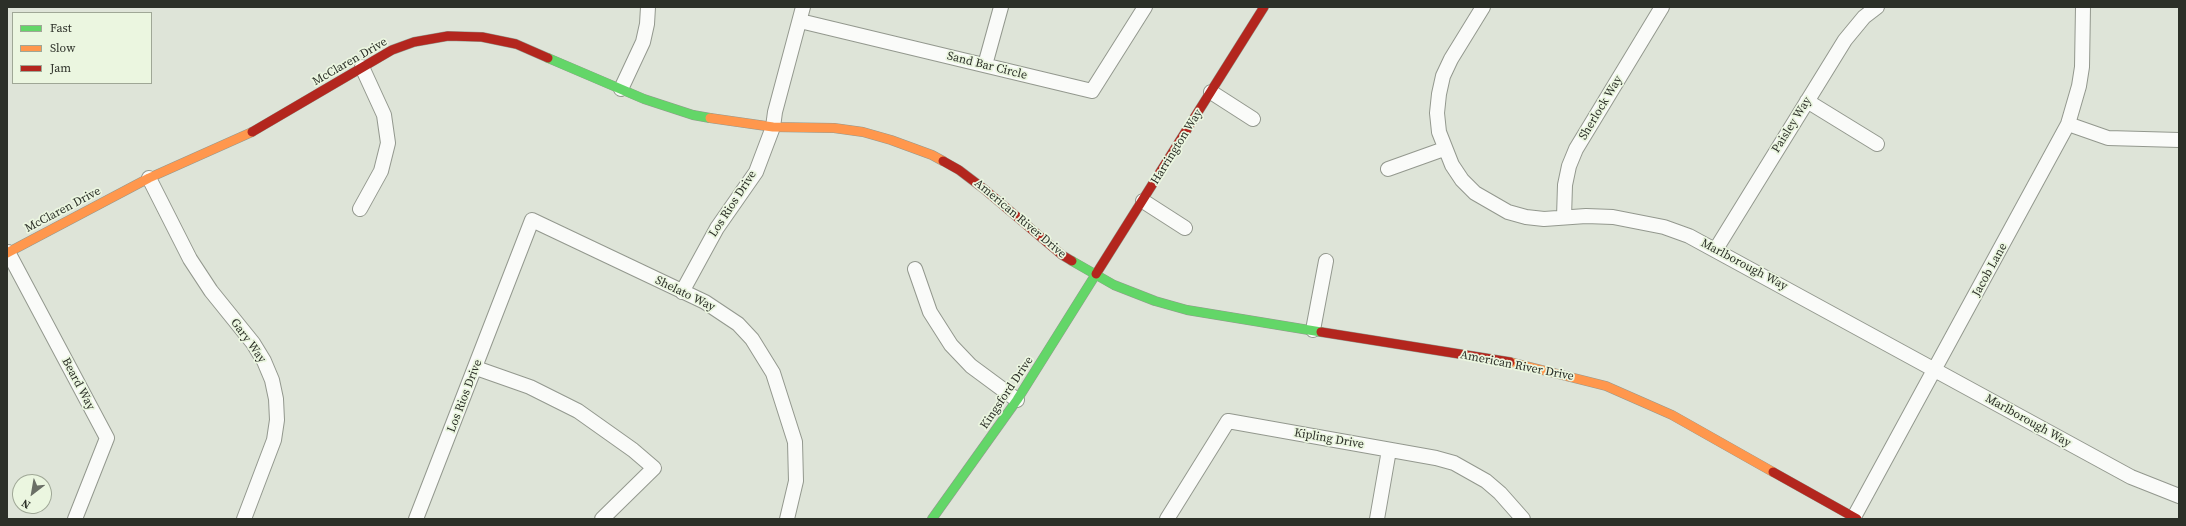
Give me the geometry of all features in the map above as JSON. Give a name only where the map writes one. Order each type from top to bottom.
[{"type":"street","points":[[621,89],[644,42],[648,7]]},
{"type":"street","points":[[985,65],[1001,7]]},
{"type":"street","name":"Sand Bar Circle","points":[[801,14],[985,65],[1092,91],[1145,7]]},
{"type":"street","name":"Harrington Way","points":[[1097,276],[1264,7]]},
{"type":"street","name":"Marlborough Way","points":[[1482,7],[1451,59],[1443,76],[1437,113],[1444,149],[1462,180],[1475,193],[1491,204],[1508,212],[1526,217],[1544,219],[1564,217],[1613,217],[1638,220],[1683,233],[1716,249],[2131,477],[2179,496]]},
{"type":"street","name":"Sherlock Way","points":[[1564,217],[1565,185],[1569,166],[1576,149],[1662,7]]},
{"type":"street","name":"Paisley Way","points":[[1716,249],[1848,36],[1864,17],[1877,7]]},
{"type":"street","name":"Jacob Lane","points":[[1854,518],[2068,124],[2079,86],[2082,67],[2083,7]]},
{"type":"street","name":"Los Rios Drive","points":[[682,292],[717,228],[756,172],[773,127],[775,112],[801,14]]},
{"type":"street","name":"McClaren Drive","points":[[8,252],[149,178],[256,130],[392,50],[414,42],[448,36],[470,35],[516,44],[668,108],[693,115],[773,127]]},
{"type":"street","points":[[360,209],[381,171],[388,143],[384,115],[362,68]]},
{"type":"street","points":[[1211,92],[1253,119]]},
{"type":"street","points":[[1807,101],[1877,144]]},
{"type":"street","points":[[2068,124],[2108,138],[2179,140]]},
{"type":"street","name":"American River Drive","points":[[773,127],[834,128],[863,132],[891,140],[932,155],[960,170],[984,188],[1062,255],[1097,276],[1135,294],[1188,310],[1527,365],[1606,386],[1672,415],[1854,518]]},
{"type":"street","points":[[1388,169],[1444,149]]},
{"type":"street","name":"Gary Way","points":[[149,178],[172,227],[190,259],[211,290],[253,344],[264,361],[272,380],[277,413],[274,440],[244,519]]},
{"type":"street","points":[[1143,201],[1185,228]]},
{"type":"street","name":"Shelato Way","points":[[513,272],[532,220],[705,302],[738,324],[764,356],[774,373],[793,432],[797,461],[795,487],[787,519]]},
{"type":"street","name":"Beard Way","points":[[8,252],[107,438],[74,519]]},
{"type":"street","points":[[1313,330],[1326,261]]},
{"type":"street","points":[[916,269],[930,312],[951,345],[976,370],[1017,400]]},
{"type":"street","name":"Los Rios Drive","points":[[416,519],[513,272]]},
{"type":"street","name":"Kingsford Drive","points":[[932,519],[1017,400],[1097,276]]},
{"type":"street","points":[[476,368],[530,387],[578,411],[601,425],[654,468],[602,519]]},
{"type":"street","name":"Kipling Drive","points":[[1167,519],[1228,421],[1436,458],[1471,471],[1500,493],[1523,519]]},
{"type":"street","points":[[1377,519],[1389,450]]},
{"type":"traffic: fast","points":[[548,58],[644,99],[693,115],[710,118]]},
{"type":"traffic: fast","points":[[1072,261],[1114,285],[1155,301],[1187,310],[1321,332]]},
{"type":"traffic: fast","points":[[932,519],[1017,400],[1096,274]]},
{"type":"traffic: slow","points":[[710,118],[773,127],[834,128],[863,132],[891,140],[932,155],[943,161]]},
{"type":"traffic: slow","points":[[7,253],[149,178],[252,132]]},
{"type":"traffic: slow","points":[[1510,362],[1606,386],[1672,415],[1773,472]]},
{"type":"traffic: jam","points":[[1096,274],[1264,7]]},
{"type":"traffic: jam","points":[[252,132],[392,50],[414,42],[448,36],[482,37],[516,44],[548,58]]},
{"type":"traffic: jam","points":[[943,161],[959,170],[984,189],[1062,255],[1072,261]]},
{"type":"traffic: jam","points":[[1321,332],[1510,362]]},
{"type":"traffic: jam","points":[[1773,472],[1857,519]]}]
